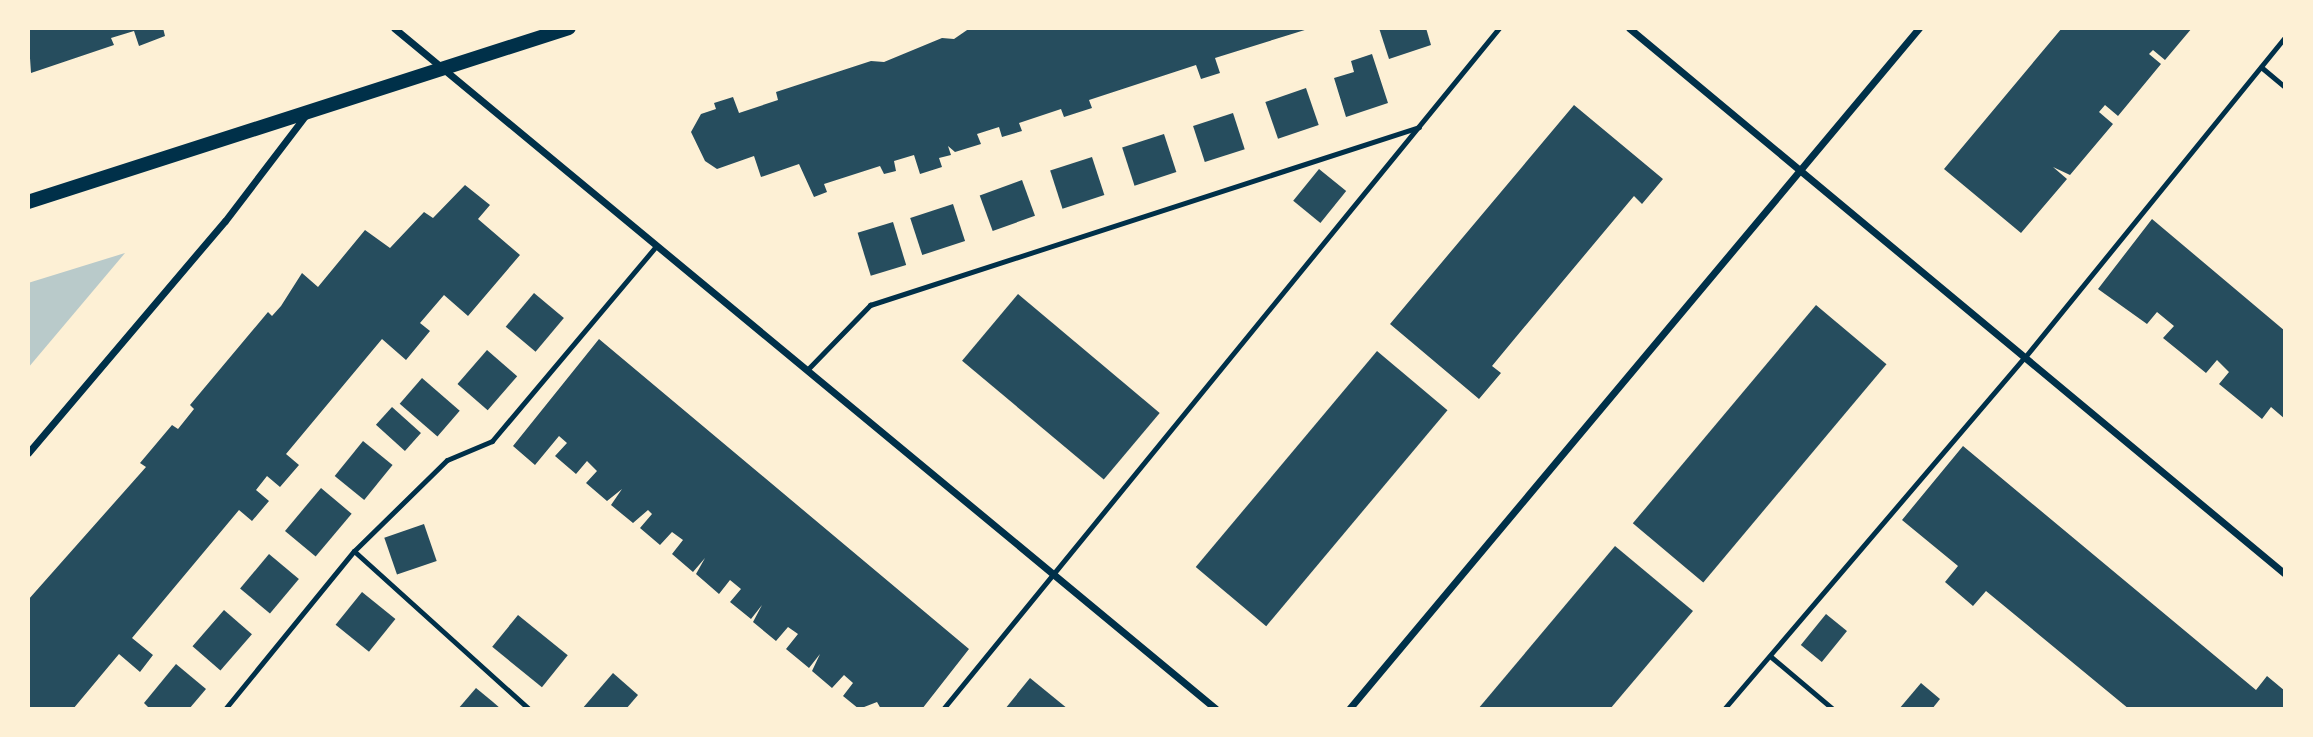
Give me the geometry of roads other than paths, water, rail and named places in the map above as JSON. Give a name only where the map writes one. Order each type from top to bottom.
[{"type":"main road","points":[[28,202],[569,28]]},
{"type":"street","points":[[394,28],[1216,709]]},
{"type":"street","points":[[1629,28],[2285,574]]},
{"type":"street","points":[[1349,709],[1919,28]]},
{"type":"street","points":[[28,453],[225,221],[308,111]]},
{"type":"lane","points":[[943,709],[1499,28]]},
{"type":"lane","points":[[1724,709],[2025,358],[2285,37]]},
{"type":"lane","points":[[2261,67],[2285,87]]},
{"type":"lane","points":[[807,370],[870,304],[1419,127]]},
{"type":"lane","points":[[225,709],[355,551],[447,460],[492,441],[656,246]]},
{"type":"lane","points":[[355,551],[529,709]]},
{"type":"lane","points":[[1770,656],[1833,709]]}]
